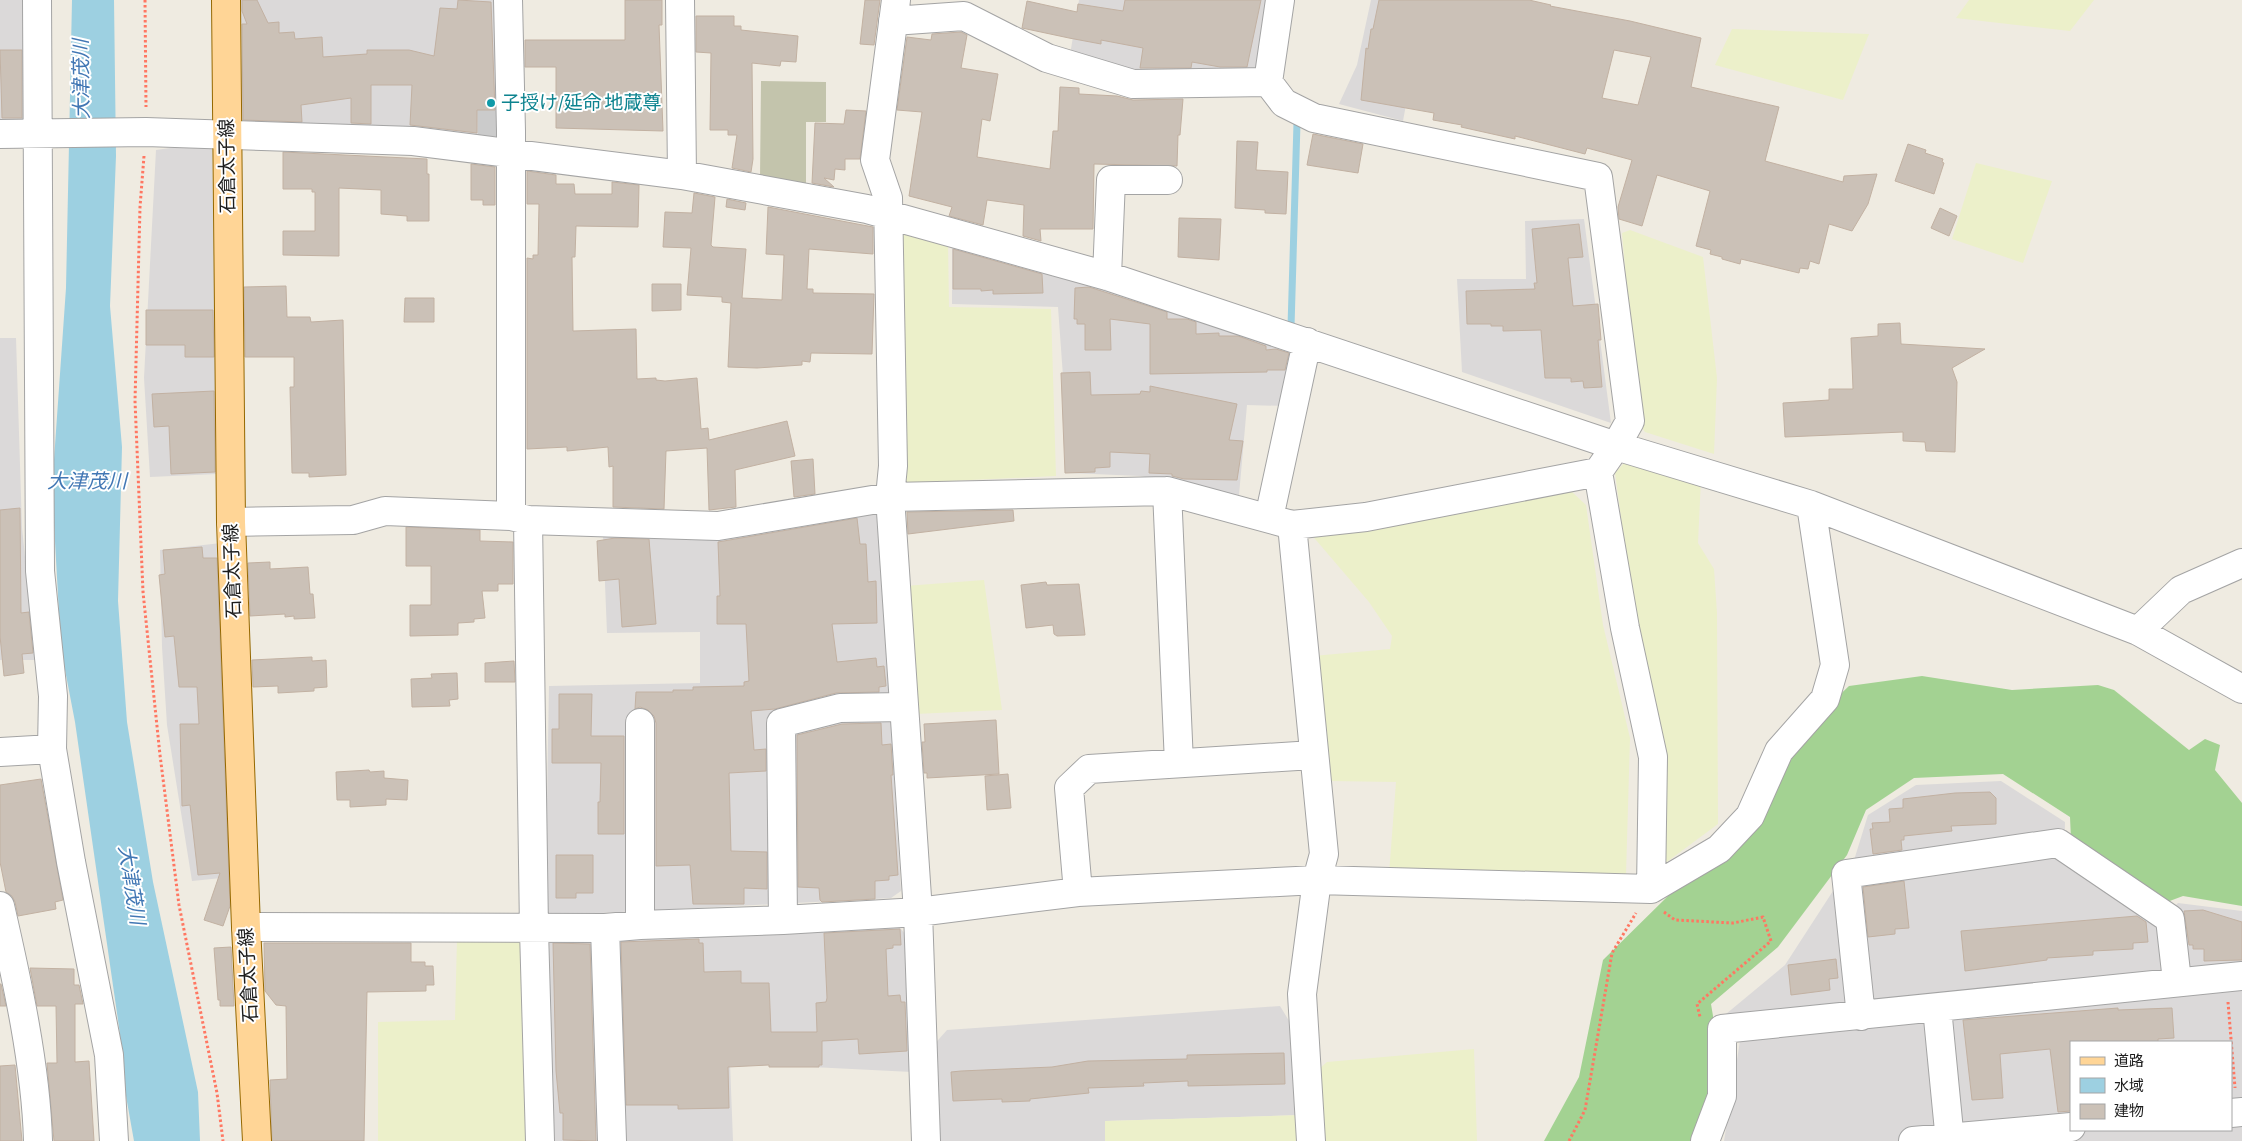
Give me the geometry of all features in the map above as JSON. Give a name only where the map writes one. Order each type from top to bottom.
[{"type":"main road","name":"石倉太子線","points":[[226,0],[231,522],[246,927],[257,1141]]},
{"type":"street","points":[[37,0],[41,133],[40,571],[53,696],[52,749],[71,862],[109,1055],[114,1141]]},
{"type":"street","points":[[508,0],[519,518],[540,1141]]},
{"type":"street","points":[[680,0],[682,175]]},
{"type":"street","points":[[231,522],[353,520],[385,511],[718,526],[890,497],[1167,491],[1281,522],[1366,517],[1598,472],[1630,421],[1598,177],[1314,118],[1284,103],[1268,82],[1280,0]]},
{"type":"street","points":[[926,1141],[918,912],[890,497],[893,466],[878,212],[888,198],[875,160],[894,11],[964,16],[1047,58],[1133,84],[1268,82]]},
{"type":"street","points":[[0,134],[142,132],[413,141],[682,175],[878,212],[1107,276],[1616,446],[1811,505],[2138,631],[2242,690]]},
{"type":"street","points":[[1107,276],[1111,180],[1168,180]]},
{"type":"street","points":[[1307,342],[1281,522],[1313,755],[1324,854],[1317,880],[1302,994],[1311,1141]]},
{"type":"street","points":[[1598,472],[1625,628],[1654,757],[1656,899]]},
{"type":"street","points":[[1167,491],[1179,763]]},
{"type":"street","points":[[246,927],[534,930],[605,928],[918,912],[1078,892],[1317,880],[1656,899],[1719,850],[1750,816],[1779,751],[1825,699],[1835,665],[1811,505]]},
{"type":"street","points":[[2138,631],[2181,590],[2242,563]]},
{"type":"street","points":[[783,920],[781,723],[840,708],[904,707]]},
{"type":"street","points":[[640,723],[640,925]]},
{"type":"street","points":[[0,752],[52,749]]},
{"type":"street","points":[[1078,892],[1069,788],[1089,769],[1313,755]]},
{"type":"street","points":[[1862,1016],[1846,874],[2058,844],[2170,919],[2177,981]]},
{"type":"street","points":[[0,906],[37,1110],[38,1141]]},
{"type":"street","points":[[605,928],[612,1141]]},
{"type":"street","points":[[1705,1141],[1722,1096],[1722,1029],[2234,976]]},
{"type":"street","points":[[1937,1008],[1950,1139]]},
{"type":"street","points":[[1913,1141],[2070,1127]]},
{"type":"path","points":[[145,0],[135,401],[143,592],[160,755],[179,905],[217,1092],[223,1141]]},
{"type":"path","points":[[1569,1141],[1585,1110],[1612,954],[1656,899],[1674,920],[1733,923],[1762,917],[1771,942],[1696,1004],[1701,1023],[1722,1029]]},
{"type":"path","points":[[2234,976],[2237,1112]]},
{"type":"shaded area","points":[[0,0],[31,0],[28,126],[0,127]]},
{"type":"shaded area","points":[[241,0],[504,0],[509,140],[242,122]]},
{"type":"shaded area","points":[[1079,0],[1269,0],[1261,72],[1133,74],[1070,55]]},
{"type":"shaded area","points":[[1371,0],[1425,0],[1403,121],[1339,104],[1357,65]]},
{"type":"shaded area","points":[[1969,0],[2094,0],[2070,31],[1956,18]]},
{"type":"shaded area","points":[[1732,29],[1869,34],[1843,100],[1715,65]]},
{"type":"shaded area","points":[[761,81],[826,82],[826,122],[806,122],[806,189],[760,178]]},
{"type":"shaded area","points":[[501,94],[502,136],[478,137],[477,95]]},
{"type":"shaded area","points":[[212,142],[217,474],[150,477],[144,378],[156,150]]},
{"type":"shaded area","points":[[1976,163],[2052,181],[2023,263],[1952,239]]},
{"type":"shaded area","points":[[1584,219],[1611,423],[1462,372],[1457,279],[1526,279],[1525,221]]},
{"type":"shaded area","points":[[902,230],[948,242],[949,307],[1051,309],[1056,476],[907,483],[897,477]]},
{"type":"shaded area","points":[[1630,230],[1703,257],[1717,378],[1714,454],[1645,432],[1638,422],[1622,233]]},
{"type":"shaded area","points":[[952,235],[1290,345],[1285,406],[1247,405],[1239,495],[1140,476],[1070,473],[1058,307],[952,304]]},
{"type":"shaded area","points":[[0,338],[16,338],[22,528],[36,660],[0,660]]},
{"type":"shaded area","points":[[1626,461],[1701,479],[1698,543],[1714,569],[1717,613],[1718,824],[1660,867],[1634,615],[1615,473]]},
{"type":"shaded area","points":[[1571,491],[1586,505],[1603,625],[1630,738],[1626,875],[1389,874],[1396,782],[1329,781],[1313,656],[1390,649],[1392,636],[1369,602],[1310,533]]},
{"type":"shaded area","points":[[881,503],[889,594],[889,689],[901,891],[891,898],[545,916],[549,686],[700,683],[700,632],[607,633],[603,535]]},
{"type":"shaded area","points":[[221,543],[231,877],[192,881],[167,725],[162,647],[160,550]]},
{"type":"shaded area","points":[[984,580],[1002,710],[915,714],[905,586]]},
{"type":"shaded area","points":[[2001,781],[2065,822],[2064,860],[2160,921],[2178,903],[2242,911],[2242,1141],[1724,1141],[1740,1041],[1726,1014],[1785,965],[1855,857],[1868,815],[1916,785]]},
{"type":"shaded area","points":[[897,924],[905,934],[912,1072],[730,1063],[733,1141],[555,1141],[549,1085],[545,950],[552,938]]},
{"type":"shaded area","points":[[457,938],[532,939],[539,1141],[378,1141],[378,1022],[455,1020]]},
{"type":"shaded area","points":[[1280,1006],[1297,1034],[1301,1115],[1106,1121],[1105,1141],[936,1141],[931,1048],[947,1030]]},
{"type":"shaded area","points":[[1474,1049],[1477,1141],[1322,1141],[1318,1070],[1327,1062]]},
{"type":"shaded area","points":[[1301,1115],[1301,1141],[1105,1141],[1105,1121]]},
{"type":"green space","points":[[1922,676],[2012,690],[2098,685],[2114,690],[2189,750],[2205,739],[2220,745],[2215,770],[2242,803],[2242,906],[2183,896],[2167,902],[2071,839],[2070,817],[2003,774],[1914,778],[1866,810],[1847,855],[1778,947],[1711,1004],[1716,1034],[1715,1089],[1695,1141],[1544,1141],[1579,1077],[1603,960],[1668,896],[1734,847],[1774,772],[1826,708],[1849,686]]},
{"type":"water","name":"大津茂川","points":[[72,0],[114,0],[116,156],[110,306],[122,447],[118,601],[127,722],[153,882],[198,1092],[200,1141],[134,1141],[121,1068],[120,1034],[75,722],[61,649],[52,488],[66,288]]},
{"type":"building","points":[[242,0],[257,0],[268,23],[279,22],[279,33],[294,32],[295,39],[322,37],[323,57],[367,54],[367,50],[409,50],[434,56],[440,8],[457,9],[458,0],[491,2],[495,110],[477,110],[477,133],[410,125],[412,85],[371,85],[371,124],[351,123],[351,98],[301,105],[302,122],[243,120],[242,24],[247,24],[242,11]]},
{"type":"building","points":[[625,0],[662,0],[662,25],[659,25],[663,131],[556,128],[556,67],[525,67],[525,40],[625,40]]},
{"type":"building","points":[[865,0],[880,0],[874,45],[860,44]]},
{"type":"building","points":[[1125,0],[1261,0],[1247,67],[1220,67],[1192,62],[1191,68],[1140,68],[1143,48],[1101,40],[1101,44],[1022,28],[1027,1],[1077,12],[1078,4],[1123,11]]},
{"type":"building","points":[[1379,0],[1529,0],[1701,38],[1691,87],[1779,107],[1765,161],[1843,182],[1844,176],[1877,174],[1868,204],[1852,231],[1829,224],[1819,264],[1810,261],[1808,269],[1800,268],[1799,273],[1741,259],[1740,264],[1722,259],[1722,257],[1710,254],[1711,250],[1696,246],[1710,191],[1657,175],[1642,226],[1619,219],[1618,207],[1632,160],[1587,148],[1585,154],[1515,136],[1515,139],[1461,127],[1462,125],[1433,120],[1434,113],[1361,100],[1366,48],[1368,49],[1371,29],[1373,29]],"holes":[[[1614,50],[1651,57],[1638,105],[1602,98]]]},
{"type":"building","points":[[696,16],[734,16],[734,26],[741,26],[741,30],[798,36],[796,62],[781,61],[780,66],[752,63],[753,159],[751,172],[732,168],[737,135],[728,135],[728,130],[710,130],[711,53],[696,52]]},
{"type":"building","points":[[961,32],[967,35],[961,68],[998,74],[990,121],[982,119],[977,157],[1050,169],[1053,131],[1058,131],[1060,87],[1079,88],[1079,94],[1117,96],[1133,100],[1183,99],[1180,135],[1178,135],[1177,166],[1094,164],[1093,229],[1040,229],[1041,241],[1023,236],[1024,205],[987,200],[983,225],[949,216],[952,207],[909,196],[922,112],[897,110],[907,37],[931,40],[932,34]]},
{"type":"building","points":[[0,50],[22,50],[22,118],[2,118]]},
{"type":"building","points":[[846,110],[866,111],[860,159],[845,159],[845,170],[835,169],[834,180],[824,178],[834,187],[812,183],[815,123],[844,124]]},
{"type":"building","points":[[1313,134],[1363,144],[1358,173],[1307,165]]},
{"type":"building","points":[[1237,141],[1258,142],[1256,170],[1288,172],[1286,214],[1265,213],[1265,210],[1235,208]]},
{"type":"building","points":[[1908,144],[1926,150],[1925,153],[1943,159],[1942,162],[1944,163],[1934,194],[1895,181]]},
{"type":"building","points":[[283,152],[427,159],[427,174],[429,174],[429,221],[407,221],[407,216],[381,214],[381,190],[339,188],[339,256],[283,255],[283,231],[315,231],[315,192],[312,192],[312,189],[283,189]]},
{"type":"building","points":[[471,164],[495,167],[495,205],[483,205],[483,200],[471,200]]},
{"type":"building","points":[[527,171],[556,175],[556,184],[574,184],[575,194],[612,194],[612,182],[639,185],[638,227],[576,226],[575,257],[572,257],[573,331],[636,329],[637,379],[656,378],[656,380],[665,381],[697,378],[701,429],[708,428],[709,440],[787,421],[795,456],[735,470],[736,507],[709,510],[707,448],[666,451],[664,509],[613,507],[613,466],[609,467],[608,447],[567,451],[567,447],[527,449],[527,258],[533,259],[533,255],[538,255],[539,204],[527,204]]},
{"type":"building","points":[[694,193],[715,197],[711,245],[713,247],[746,249],[742,298],[782,300],[784,255],[766,254],[768,207],[873,227],[873,254],[809,249],[807,289],[813,289],[813,293],[874,294],[872,354],[811,353],[810,362],[802,361],[802,365],[757,368],[728,367],[731,303],[722,302],[722,297],[687,295],[691,248],[663,247],[665,212],[692,213]]},
{"type":"building","points":[[727,199],[746,203],[745,210],[726,207]]},
{"type":"building","points":[[1940,208],[1957,216],[1949,236],[1931,228]]},
{"type":"building","points":[[1179,218],[1221,219],[1219,260],[1178,257]]},
{"type":"building","points":[[1579,224],[1583,257],[1568,258],[1573,306],[1598,304],[1601,340],[1598,340],[1602,387],[1584,388],[1583,381],[1571,382],[1571,378],[1545,378],[1541,330],[1503,331],[1503,326],[1467,324],[1466,291],[1535,289],[1534,283],[1537,283],[1532,229]]},
{"type":"building","points":[[953,249],[1042,274],[1043,293],[993,294],[993,290],[953,289]]},
{"type":"building","points":[[652,284],[681,284],[681,310],[652,311]]},
{"type":"building","points":[[286,286],[287,317],[310,317],[311,322],[343,320],[346,475],[309,477],[309,473],[292,473],[290,387],[294,387],[294,357],[245,357],[244,287]]},
{"type":"building","points":[[1089,287],[1167,312],[1167,319],[1187,319],[1196,322],[1196,334],[1219,333],[1219,336],[1238,336],[1266,346],[1266,350],[1276,349],[1289,353],[1285,370],[1150,374],[1150,324],[1110,319],[1111,350],[1085,350],[1085,324],[1077,324],[1077,319],[1074,319],[1075,288]]},
{"type":"building","points":[[405,298],[434,298],[434,322],[404,322]]},
{"type":"building","points":[[146,310],[213,310],[214,357],[185,357],[185,345],[146,345]]},
{"type":"building","points":[[1900,323],[1901,344],[1985,349],[1952,368],[1957,382],[1955,452],[1926,451],[1925,442],[1903,441],[1903,432],[1785,437],[1783,403],[1829,400],[1829,389],[1853,389],[1851,338],[1878,336],[1878,324]]},
{"type":"building","points":[[1090,372],[1091,395],[1140,394],[1141,391],[1150,392],[1150,386],[1237,404],[1229,440],[1243,441],[1237,480],[1184,479],[1172,476],[1172,474],[1149,473],[1150,454],[1110,452],[1110,467],[1095,468],[1095,472],[1065,473],[1061,373]]},
{"type":"building","points":[[214,391],[215,472],[171,474],[169,426],[154,427],[152,394]]},
{"type":"building","points":[[813,459],[815,494],[794,497],[791,461]]},
{"type":"building","points":[[20,508],[21,613],[29,612],[33,653],[22,654],[24,673],[4,676],[0,636],[0,510]]},
{"type":"building","points":[[1013,510],[1014,521],[908,534],[907,512]]},
{"type":"building","points":[[857,518],[860,544],[866,544],[868,582],[876,581],[877,623],[832,624],[837,662],[876,658],[877,667],[884,666],[886,686],[879,687],[879,692],[836,693],[775,709],[751,711],[754,750],[766,749],[766,771],[729,773],[731,851],[767,852],[767,889],[744,888],[744,904],[693,904],[690,865],[656,866],[656,723],[654,716],[648,710],[640,707],[635,709],[636,692],[673,692],[673,690],[693,690],[693,687],[744,686],[744,682],[749,681],[746,624],[717,624],[717,596],[720,596],[718,542]]},
{"type":"building","points":[[406,527],[480,530],[480,541],[513,542],[513,584],[498,584],[498,591],[482,591],[485,618],[474,619],[474,622],[458,623],[458,635],[410,636],[410,605],[431,605],[431,566],[406,566]]},
{"type":"building","points":[[615,538],[649,539],[656,624],[622,627],[619,579],[599,581],[597,541]]},
{"type":"building","points":[[202,547],[203,558],[217,558],[230,906],[223,926],[204,920],[220,873],[198,875],[190,805],[182,806],[180,724],[199,724],[197,687],[179,687],[174,636],[165,637],[159,575],[165,574],[163,550]]},
{"type":"building","points":[[270,562],[270,569],[308,567],[310,594],[313,594],[315,618],[294,619],[294,616],[285,617],[285,614],[250,616],[248,563]]},
{"type":"building","points":[[1046,582],[1047,585],[1079,584],[1085,635],[1057,636],[1054,634],[1053,625],[1026,628],[1021,585]]},
{"type":"building","points":[[312,657],[312,661],[326,660],[327,687],[314,688],[314,691],[278,693],[278,686],[253,687],[252,660]]},
{"type":"building","points":[[514,661],[515,682],[485,682],[485,663]]},
{"type":"building","points":[[457,673],[458,699],[449,700],[450,706],[412,707],[411,679],[432,678],[431,674]]},
{"type":"building","points":[[559,694],[592,694],[591,736],[624,736],[624,834],[598,834],[601,763],[552,763],[552,729],[559,729]]},
{"type":"building","points":[[996,720],[999,774],[927,778],[927,773],[924,773],[922,742],[925,742],[924,724]]},
{"type":"building","points":[[881,723],[882,745],[891,744],[893,775],[891,775],[898,875],[889,876],[889,880],[875,881],[875,899],[822,902],[820,900],[819,888],[798,887],[797,735],[842,724]]},
{"type":"building","points":[[369,770],[370,772],[384,771],[384,778],[408,780],[407,800],[386,799],[386,805],[350,807],[350,800],[337,800],[336,772]]},
{"type":"building","points":[[1008,774],[1011,808],[987,810],[985,776]]},
{"type":"building","points":[[41,779],[63,900],[55,902],[56,909],[18,916],[12,896],[6,892],[0,862],[0,785]]},
{"type":"building","points":[[1990,792],[1996,798],[1996,824],[1951,826],[1952,831],[1904,836],[1904,840],[1901,840],[1902,850],[1873,854],[1870,829],[1873,829],[1872,823],[1890,822],[1889,809],[1903,808],[1903,799],[1955,793]]},
{"type":"building","points":[[556,855],[593,855],[593,893],[576,893],[576,898],[556,898]]},
{"type":"building","points":[[1904,881],[1909,928],[1895,929],[1895,934],[1868,937],[1863,887]]},
{"type":"building","points":[[2203,910],[2242,922],[2242,960],[2204,961],[2204,949],[2193,949],[2193,945],[2189,945],[2184,911]]},
{"type":"building","points":[[2137,916],[2146,922],[2148,942],[2133,943],[2133,949],[2093,951],[2093,955],[2047,958],[2047,960],[1965,971],[1961,931]]},
{"type":"building","points":[[900,929],[901,945],[893,945],[893,948],[886,949],[888,996],[900,995],[901,1002],[905,1002],[907,1051],[859,1054],[858,1039],[822,1041],[822,1065],[819,1065],[819,1067],[769,1067],[769,1065],[728,1067],[729,1108],[678,1109],[678,1105],[626,1105],[621,942],[699,939],[699,943],[703,943],[704,972],[741,971],[741,983],[769,983],[771,1032],[817,1032],[816,1003],[826,1002],[827,998],[824,933]]},
{"type":"building","points":[[264,943],[411,943],[411,962],[425,962],[425,966],[433,966],[434,985],[426,985],[426,991],[367,992],[364,1141],[272,1141],[270,1080],[287,1079],[286,1006],[276,1005],[265,991]]},
{"type":"building","points":[[553,943],[590,944],[596,1141],[563,1140],[563,1113],[560,1113],[556,1071]]},
{"type":"building","points":[[231,947],[234,1006],[220,1006],[214,948]]},
{"type":"building","points":[[1836,959],[1838,978],[1829,979],[1830,990],[1791,995],[1788,965]]},
{"type":"building","points":[[30,968],[74,969],[74,985],[79,985],[83,1004],[75,1004],[75,1062],[89,1061],[94,1141],[54,1141],[47,1063],[57,1063],[56,1006],[37,1006]]},
{"type":"building","points":[[1,984],[6,1006],[0,1006]]},
{"type":"building","points":[[2118,1008],[2118,1010],[2172,1008],[2174,1038],[2158,1039],[2158,1041],[2070,1041],[2070,1111],[2058,1112],[2050,1049],[2000,1054],[2003,1098],[1972,1100],[1963,1020]]},
{"type":"building","points":[[1284,1053],[1285,1084],[1188,1086],[1188,1081],[1143,1083],[1144,1086],[1088,1088],[1089,1093],[1030,1099],[1030,1101],[1002,1102],[1002,1099],[953,1101],[951,1072],[1052,1067],[1088,1061],[1187,1059],[1187,1055]]},
{"type":"building","points":[[15,1065],[22,1141],[0,1141],[0,1066]]},
{"type":"waterway","points":[[1294,328],[1291,327],[1297,123]]},
{"type":"place","name":"子授け/延命 地蔵尊","points":[[491,103]]}]
